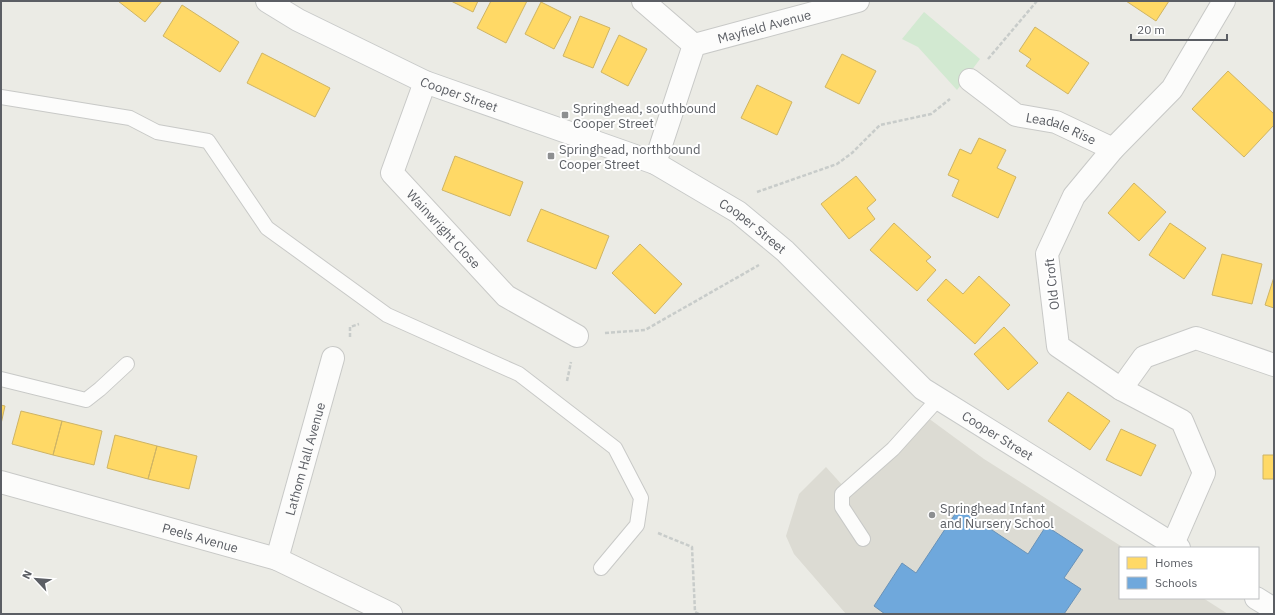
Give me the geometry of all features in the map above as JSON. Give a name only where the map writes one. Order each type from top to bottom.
[{"type":"street","name":"Cooper Street","points":[[267,1],[298,20],[425,82],[655,163],[738,212],[784,251],[923,389],[1176,546]]},
{"type":"street","points":[[643,1],[694,45],[655,163]]},
{"type":"street","name":"Mayfield Avenue","points":[[694,45],[858,1]]},
{"type":"street","name":"Old Croft","points":[[1176,546],[1204,473],[1182,421],[1121,389],[1058,346],[1047,254],[1074,196],[1113,149],[1172,89],[1224,1]]},
{"type":"street","name":"Leadale Rise","points":[[970,80],[1016,115],[1056,122],[1113,149]]},
{"type":"street","name":"Wainwright Close","points":[[425,82],[392,172],[506,296],[577,336]]},
{"type":"street","points":[[1121,389],[1144,357],[1196,338],[1274,365]]},
{"type":"street","name":"Lathom Hall Avenue","points":[[277,559],[333,358]]},
{"type":"street","name":"Peels Avenue","points":[[1,482],[277,559],[391,614]]},
{"type":"street","points":[[1258,599],[1274,609]]},
{"type":"lane","points":[[1,97],[130,118],[157,132],[208,141],[267,228],[388,315],[519,374],[615,448],[641,498],[637,525],[602,568]]},
{"type":"lane","points":[[1,379],[86,400],[127,364]]},
{"type":"lane","points":[[863,539],[842,507],[842,494],[893,449],[939,398]]},
{"type":"path","points":[[738,212],[753,193],[837,164],[852,153],[880,125],[931,114],[962,91],[1037,1]]},
{"type":"path","points":[[556,402],[565,388],[577,336],[645,330],[784,251]]},
{"type":"path","points":[[333,358],[350,341],[350,327],[388,315]]},
{"type":"path","points":[[637,525],[692,547],[696,612],[699,614]]},
{"type":"shaded area","name":"Springhead Infant and Nursery School","points":[[924,415],[984,459],[1122,547],[1119,547],[1119,599],[1205,599],[1228,614],[846,614],[794,554],[786,536],[799,494],[826,467],[844,487]]},
{"type":"green space","points":[[924,12],[980,59],[957,90],[918,47],[902,39]]},
{"type":"building: Homes","points":[[118,1],[162,1],[145,22]]},
{"type":"building: Homes","points":[[451,1],[478,1],[473,12]]},
{"type":"building: Homes","points":[[491,1],[527,1],[506,43],[477,28]]},
{"type":"building: Homes","points":[[1126,1],[1169,1],[1156,21]]},
{"type":"building: Homes","points":[[541,2],[571,17],[554,49],[525,34]]},
{"type":"building: Homes","points":[[182,5],[239,42],[220,72],[163,36]]},
{"type":"building: Homes","points":[[580,16],[610,28],[593,68],[563,56]]},
{"type":"building: Homes","points":[[1035,27],[1089,63],[1068,94],[1026,66],[1031,59],[1019,51]]},
{"type":"building: Homes","points":[[619,35],[647,49],[628,86],[601,72]]},
{"type":"building: Homes","points":[[262,53],[330,88],[315,117],[247,83]]},
{"type":"building: Homes","points":[[842,54],[876,71],[859,104],[825,87]]},
{"type":"building: Homes","points":[[1228,71],[1274,114],[1274,125],[1244,157],[1192,109]]},
{"type":"building: Homes","points":[[757,85],[792,102],[777,135],[741,118]]},
{"type":"building: Homes","points":[[979,138],[1006,150],[997,168],[1016,177],[998,218],[952,196],[959,180],[948,175],[960,149],[971,154]]},
{"type":"building: Homes","points":[[455,156],[523,182],[510,216],[442,190]]},
{"type":"building: Homes","points":[[856,176],[876,200],[867,208],[875,219],[849,239],[821,204]]},
{"type":"building: Homes","points":[[1134,183],[1166,212],[1139,241],[1108,213]]},
{"type":"building: Homes","points":[[541,209],[609,236],[596,269],[527,241]]},
{"type":"building: Homes","points":[[894,223],[931,257],[926,261],[936,270],[917,291],[870,250]]},
{"type":"building: Homes","points":[[1170,223],[1206,248],[1184,279],[1149,255]]},
{"type":"building: Homes","points":[[640,244],[682,284],[655,314],[612,273]]},
{"type":"building: Homes","points":[[1222,254],[1262,264],[1252,304],[1212,295]]},
{"type":"building: Homes","points":[[979,276],[1010,305],[975,344],[927,300],[946,279],[963,294]]},
{"type":"building: Homes","points":[[1274,277],[1274,308],[1265,305]]},
{"type":"building: Homes","points":[[1004,327],[1038,363],[1008,390],[974,354]]},
{"type":"building: Homes","points":[[1068,392],[1110,421],[1090,450],[1048,421]]},
{"type":"building: Homes","points":[[1,405],[5,406],[1,424]]},
{"type":"building: Homes","points":[[21,411],[62,421],[53,455],[12,444]]},
{"type":"building: Homes","points":[[62,421],[102,431],[94,465],[53,455]]},
{"type":"building: Homes","points":[[1121,429],[1156,445],[1141,476],[1106,460]]},
{"type":"building: Homes","points":[[115,435],[157,446],[148,479],[107,468]]},
{"type":"building: Homes","points":[[157,446],[197,456],[189,489],[148,479]]},
{"type":"building: Homes","points":[[1263,455],[1274,455],[1274,479],[1263,479]]},
{"type":"building: Schools","points":[[959,508],[1028,554],[1046,526],[1083,550],[1064,578],[1081,589],[1064,614],[885,614],[874,606],[902,563],[916,573]]},
{"type":"place","name":"Springhead, southbound Cooper Street","points":[[565,115]]},
{"type":"place","name":"Springhead, northbound Cooper Street","points":[[551,156]]},
{"type":"place","name":"Springhead Infant and Nursery School","points":[[932,515]]}]
